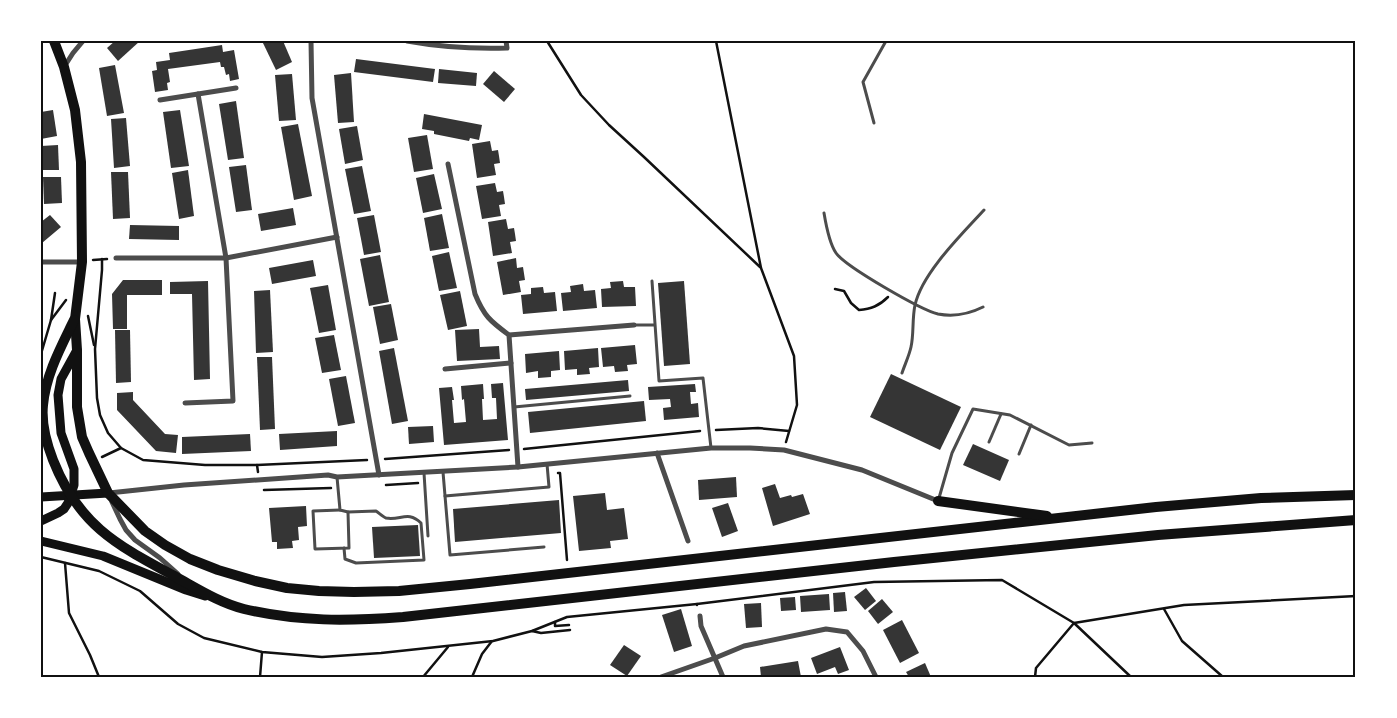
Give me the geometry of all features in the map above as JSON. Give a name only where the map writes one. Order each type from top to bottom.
[{"type":"highway","points":[[54,41],[64,67],[75,110],[81,162],[82,262],[74,319],[77,350],[77,407],[82,437],[108,493],[145,530],[165,545],[190,559],[218,570],[287,588],[319,592],[399,591],[1261,498],[1356,495]]},
{"type":"highway","points":[[74,319],[48,380],[43,397],[42,422],[44,436],[59,476],[71,496],[92,523],[129,552],[222,602],[270,614],[322,620],[403,617],[885,563],[1158,535],[1356,520]]},
{"type":"highway","points":[[938,501],[1063,518]]},
{"type":"main road","points":[[41,521],[64,509],[71,496],[74,469],[61,433],[58,395],[61,379],[77,350]]},
{"type":"main road","points":[[41,497],[108,493]]},
{"type":"main road","points":[[41,541],[103,556],[186,590],[222,602]]},
{"type":"street","points":[[64,67],[83,41]]},
{"type":"street","points":[[311,41],[312,98],[379,475]]},
{"type":"street","points":[[407,41],[478,49],[507,48],[506,41]]},
{"type":"street","points":[[160,100],[236,88]]},
{"type":"street","points":[[185,403],[233,401],[226,258],[198,94]]},
{"type":"street","points":[[448,164],[475,294],[482,310],[494,324],[509,335],[634,325]]},
{"type":"street","points":[[116,258],[226,258],[337,237]]},
{"type":"street","points":[[41,262],[82,262]]},
{"type":"street","points":[[509,335],[518,467]]},
{"type":"street","points":[[445,369],[511,364]]},
{"type":"street","points":[[190,585],[160,558],[135,540],[126,530],[108,493],[184,485],[328,475],[338,477],[518,467],[711,448],[750,448],[784,450],[862,470],[938,501]]},
{"type":"street","points":[[657,453],[688,541]]},
{"type":"street","points":[[700,616],[701,626],[723,677]]},
{"type":"street","points":[[661,677],[744,646],[826,629],[847,632],[863,651],[876,677]]},
{"type":"lane","points":[[874,123],[863,82],[886,41]]},
{"type":"lane","points":[[902,373],[911,347],[915,305],[926,280],[940,259],[984,210]]},
{"type":"lane","points":[[824,213],[828,234],[836,254],[849,265],[915,305],[938,314],[954,315],[971,313],[983,307]]},
{"type":"lane","points":[[652,281],[659,381],[704,378],[711,448]]},
{"type":"lane","points":[[634,325],[654,325]]},
{"type":"lane","points":[[514,407],[630,396]]},
{"type":"lane","points":[[938,501],[952,453],[973,409],[1010,415],[1069,445],[1092,443]]},
{"type":"lane","points":[[989,442],[1001,414]]},
{"type":"lane","points":[[1019,454],[1031,426]]},
{"type":"lane","points":[[445,496],[549,487],[547,463]]},
{"type":"lane","points":[[443,472],[450,555],[544,547]]},
{"type":"lane","points":[[424,473],[428,536]]},
{"type":"lane","points":[[338,477],[340,510]]},
{"type":"lane","points":[[344,548],[345,559],[356,563],[424,560],[421,522],[412,516],[385,518],[376,511],[313,511],[314,549],[344,548],[349,548],[348,512]]},
{"type":"path","points":[[547,41],[581,95],[609,125],[761,268]]},
{"type":"path","points":[[257,465],[517,449],[710,430],[758,428],[789,431],[797,405],[794,356],[761,268],[716,41]]},
{"type":"path","points":[[82,262],[116,258]]},
{"type":"path","points":[[102,259],[95,349],[97,398],[100,415],[108,433],[121,448],[143,460],[205,465],[245,465]]},
{"type":"path","points":[[835,289],[844,291],[851,303],[859,310],[879,305],[892,291]]},
{"type":"path","points":[[41,354],[51,320],[55,293]]},
{"type":"path","points":[[548,474],[560,473],[567,560]]},
{"type":"path","points":[[41,557],[99,571],[140,591],[178,624],[204,638],[262,652],[322,657],[382,653],[493,641],[532,631],[567,617],[697,604],[874,582],[1002,580],[1074,623],[1131,677]]},
{"type":"path","points":[[65,562],[69,613],[99,677]]},
{"type":"path","points":[[1035,677],[1036,668],[1074,623],[1184,605],[1356,596]]},
{"type":"path","points":[[697,604],[700,616]]},
{"type":"path","points":[[1164,609],[1182,640],[1223,677]]},
{"type":"path","points":[[554,622],[555,626],[569,625]]},
{"type":"path","points":[[532,631],[541,633],[570,630]]},
{"type":"path","points":[[472,677],[482,654],[493,641]]},
{"type":"path","points":[[422,677],[449,646]]},
{"type":"path","points":[[260,677],[262,652]]},
{"type":"building","points":[[115,41],[140,41],[118,61],[107,48]]},
{"type":"building","points":[[262,41],[283,41],[292,62],[276,70]]},
{"type":"building","points":[[222,45],[223,52],[234,50],[239,79],[230,81],[229,74],[226,75],[224,67],[221,67],[220,62],[168,69],[170,82],[167,83],[168,90],[155,92],[152,71],[157,70],[156,62],[170,60],[169,53]]},
{"type":"building","points":[[356,59],[435,69],[433,82],[354,72]]},
{"type":"building","points":[[115,65],[124,113],[107,116],[99,68]]},
{"type":"building","points":[[439,69],[477,73],[476,86],[438,83]]},
{"type":"building","points":[[494,71],[515,89],[504,102],[483,84]]},
{"type":"building","points":[[351,73],[354,122],[338,123],[334,75]]},
{"type":"building","points":[[292,74],[296,120],[279,121],[275,75]]},
{"type":"building","points":[[236,101],[244,158],[228,160],[219,104]]},
{"type":"building","points":[[53,110],[57,136],[41,139],[41,112]]},
{"type":"building","points":[[180,110],[189,166],[171,168],[163,112]]},
{"type":"building","points":[[424,114],[482,125],[479,140],[470,138],[469,141],[434,134],[434,131],[422,129]]},
{"type":"building","points":[[126,118],[130,166],[114,168],[111,119]]},
{"type":"building","points":[[298,124],[312,196],[294,200],[281,127]]},
{"type":"building","points":[[357,126],[363,160],[345,164],[339,129]]},
{"type":"building","points":[[427,135],[433,169],[414,172],[408,138]]},
{"type":"building","points":[[490,141],[492,151],[498,150],[500,163],[494,164],[496,175],[477,178],[472,144]]},
{"type":"building","points":[[58,145],[59,170],[42,170],[41,146]]},
{"type":"building","points":[[246,165],[252,210],[236,212],[229,167]]},
{"type":"building","points":[[362,166],[371,211],[354,214],[345,169]]},
{"type":"building","points":[[188,170],[194,216],[179,219],[172,173]]},
{"type":"building","points":[[111,172],[128,172],[130,218],[113,219]]},
{"type":"building","points":[[434,174],[442,209],[423,213],[416,178]]},
{"type":"building","points":[[43,177],[61,177],[62,203],[44,204]]},
{"type":"building","points":[[495,183],[497,192],[503,191],[505,204],[499,205],[501,216],[482,219],[476,186]]},
{"type":"building","points":[[293,208],[296,225],[261,231],[258,214]]},
{"type":"building","points":[[442,214],[449,248],[430,251],[424,218]]},
{"type":"building","points":[[50,215],[61,227],[42,243],[41,222]]},
{"type":"building","points":[[374,215],[381,252],[364,255],[357,218]]},
{"type":"building","points":[[506,219],[508,229],[514,228],[516,241],[510,242],[512,253],[493,256],[488,222]]},
{"type":"building","points":[[130,225],[179,226],[179,240],[129,239]]},
{"type":"building","points":[[449,252],[457,288],[439,291],[432,256]]},
{"type":"building","points":[[380,255],[389,302],[369,306],[360,259]]},
{"type":"building","points":[[516,258],[517,268],[523,267],[525,280],[519,281],[521,292],[503,295],[497,262]]},
{"type":"building","points":[[313,260],[316,276],[272,284],[269,268]]},
{"type":"building","points":[[123,280],[162,280],[162,295],[127,295],[127,329],[113,329],[112,294]]},
{"type":"building","points":[[208,281],[210,379],[194,380],[192,294],[170,294],[170,282]]},
{"type":"building","points":[[623,281],[624,287],[635,287],[636,306],[602,307],[601,289],[611,288],[610,282]]},
{"type":"building","points":[[684,281],[690,364],[664,366],[658,283]]},
{"type":"building","points":[[583,284],[584,291],[595,290],[597,308],[563,311],[561,293],[571,292],[570,286]]},
{"type":"building","points":[[328,285],[336,330],[319,333],[310,288]]},
{"type":"building","points":[[543,287],[544,293],[555,292],[557,311],[523,314],[521,295],[531,294],[531,288]]},
{"type":"building","points":[[270,290],[273,352],[256,353],[254,291]]},
{"type":"building","points":[[460,291],[467,326],[448,330],[440,295]]},
{"type":"building","points":[[391,304],[398,340],[380,344],[373,307]]},
{"type":"building","points":[[479,329],[480,347],[499,346],[500,359],[457,361],[455,330]]},
{"type":"building","points":[[115,330],[130,330],[131,382],[116,383]]},
{"type":"building","points":[[334,335],[341,370],[322,373],[315,338]]},
{"type":"building","points":[[635,345],[637,364],[627,365],[628,371],[615,372],[614,366],[603,367],[601,348]]},
{"type":"building","points":[[394,348],[408,421],[392,424],[379,351]]},
{"type":"building","points":[[598,348],[599,367],[589,368],[590,374],[577,375],[577,369],[565,370],[564,351]]},
{"type":"building","points":[[559,351],[560,370],[551,371],[551,377],[538,378],[538,371],[526,373],[525,354]]},
{"type":"building","points":[[257,357],[272,357],[275,429],[260,430]]},
{"type":"building","points":[[891,374],[961,407],[940,450],[870,417]]},
{"type":"building","points":[[346,376],[355,423],[338,426],[329,379]]},
{"type":"building","points":[[628,380],[629,391],[526,400],[525,389]]},
{"type":"building","points":[[503,383],[508,440],[444,445],[439,388],[452,387],[454,423],[466,422],[461,386],[483,384],[483,420],[497,419],[496,398],[492,398],[491,384]]},
{"type":"building","points":[[695,384],[696,392],[690,392],[691,404],[698,403],[699,417],[664,420],[663,408],[671,407],[670,399],[649,400],[648,387]]},
{"type":"building","points":[[133,392],[133,400],[165,434],[178,435],[176,453],[156,451],[117,410],[117,393]]},
{"type":"building","points":[[644,401],[646,421],[530,433],[528,412]]},
{"type":"building","points":[[433,426],[434,442],[409,444],[408,427]]},
{"type":"building","points":[[337,431],[337,446],[280,450],[279,434]]},
{"type":"building","points":[[250,434],[251,451],[182,454],[182,437]]},
{"type":"building","points":[[973,444],[1009,460],[1000,481],[963,465]]},
{"type":"building","points":[[736,477],[737,497],[699,500],[698,480]]},
{"type":"building","points":[[775,484],[780,498],[803,494],[810,514],[773,526],[762,488]]},
{"type":"building","points":[[605,493],[607,510],[624,508],[628,539],[610,541],[611,548],[579,551],[573,496]]},
{"type":"building","points":[[559,500],[561,533],[455,542],[453,509]]},
{"type":"building","points":[[728,503],[738,531],[722,537],[712,508]]},
{"type":"building","points":[[306,506],[307,526],[298,527],[299,540],[292,541],[293,548],[277,549],[277,542],[272,542],[269,508]]},
{"type":"building","points":[[418,525],[420,556],[374,558],[372,527]]},
{"type":"building","points":[[866,588],[876,601],[865,610],[854,597]]},
{"type":"building","points":[[845,592],[847,611],[834,612],[833,593]]},
{"type":"building","points":[[829,594],[830,610],[801,612],[800,596]]},
{"type":"building","points":[[795,597],[796,610],[781,611],[780,598]]},
{"type":"building","points":[[882,599],[893,612],[878,624],[868,611]]},
{"type":"building","points":[[761,603],[762,627],[746,628],[744,604]]},
{"type":"building","points":[[681,609],[692,646],[674,652],[662,615]]},
{"type":"building","points":[[902,620],[919,653],[900,663],[883,630]]},
{"type":"building","points":[[624,645],[641,656],[627,676],[610,665]]},
{"type":"building","points":[[840,647],[849,670],[838,674],[835,667],[817,674],[811,658]]},
{"type":"building","points":[[798,661],[801,677],[761,677],[760,667]]},
{"type":"building","points":[[925,663],[931,677],[909,677],[906,672]]}]
